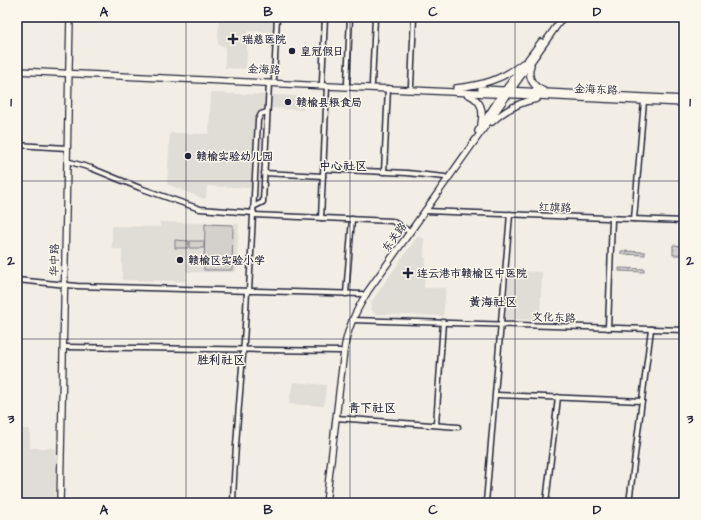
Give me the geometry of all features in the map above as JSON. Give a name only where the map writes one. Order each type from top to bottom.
[{"type":"main road","name":"华中路","points":[[60,503],[70,162],[70,17]]},
{"type":"main road","name":"华中路","points":[[63,503],[66,347],[67,148],[74,17]]},
{"type":"main road","name":"东关路","points":[[326,503],[346,339],[352,320],[368,291],[426,211],[559,17]]},
{"type":"main road","name":"东关路","points":[[530,60],[564,17]]},
{"type":"main road","points":[[456,88],[492,82],[530,60]]},
{"type":"main road","points":[[530,60],[529,76],[533,84],[547,95]]},
{"type":"main road","name":"金海路","points":[[17,67],[463,92],[506,93]]},
{"type":"main road","name":"金海路","points":[[17,71],[70,71]]},
{"type":"main road","name":"金海路","points":[[325,84],[347,83],[456,88],[506,93]]},
{"type":"main road","points":[[463,92],[476,98],[481,104],[483,111],[482,129]]},
{"type":"main road","name":"金海东路","points":[[506,93],[684,103]]},
{"type":"main road","points":[[482,129],[502,112],[515,105],[547,95]]},
{"type":"main road","name":"金海东路","points":[[547,95],[684,99]]},
{"type":"main road","name":"东关路","points":[[322,503],[340,350],[345,326],[362,294],[445,177],[482,129]]},
{"type":"street","points":[[255,206],[263,202],[267,112],[277,17]]},
{"type":"street","points":[[321,218],[324,169],[325,17]]},
{"type":"street","points":[[347,83],[350,17]]},
{"type":"street","points":[[372,84],[375,17]]},
{"type":"street","points":[[412,86],[414,17]]},
{"type":"street","points":[[384,172],[388,88]]},
{"type":"street","points":[[634,219],[644,101]]},
{"type":"street","points":[[233,503],[235,442],[240,415],[255,206],[258,120],[261,114],[267,112]]},
{"type":"street","points":[[17,145],[67,148]]},
{"type":"street","points":[[70,162],[91,168],[140,188],[200,209],[254,214],[395,221],[407,230]]},
{"type":"street","points":[[324,169],[445,177]]},
{"type":"street","points":[[264,173],[323,176]]},
{"type":"street","name":"红旗路","points":[[426,211],[684,222]]},
{"type":"street","points":[[486,503],[510,214]]},
{"type":"street","points":[[608,328],[612,218]]},
{"type":"street","points":[[346,294],[352,219]]},
{"type":"street","points":[[17,280],[66,285],[362,294]]},
{"type":"street","name":"文化东路","points":[[352,320],[684,330]]},
{"type":"street","points":[[436,425],[443,322]]},
{"type":"street","points":[[629,503],[651,329]]},
{"type":"street","points":[[66,347],[340,350]]},
{"type":"street","points":[[496,395],[642,401]]},
{"type":"street","points":[[546,503],[558,397]]},
{"type":"street","points":[[336,418],[458,426]]},
{"type":"shaded area","name":"瑞慈医院","points":[[219,17],[274,17],[273,32],[248,31],[246,69],[225,68],[225,46],[218,45]]},
{"type":"shaded area","points":[[211,93],[265,95],[264,112],[257,112],[254,188],[207,186],[206,198],[204,199],[167,184],[170,133],[209,134]]},
{"type":"shaded area","name":"赣榆县粮食局","points":[[272,95],[303,96],[303,110],[272,108]]},
{"type":"shaded area","name":"赣榆区实验小学","points":[[160,222],[239,224],[236,272],[186,272],[186,281],[122,280],[122,249],[112,249],[112,226],[160,227]]},
{"type":"shaded area","points":[[205,224],[233,225],[232,270],[204,270]]},
{"type":"shaded area","name":"连云港市赣榆区中医院","points":[[417,237],[424,238],[424,258],[426,258],[424,288],[446,288],[443,316],[375,314],[371,309],[372,301]]},
{"type":"shaded area","points":[[175,240],[189,241],[188,248],[175,248]]},
{"type":"shaded area","points":[[190,241],[204,241],[204,248],[190,248]]},
{"type":"shaded area","points":[[673,245],[684,246],[683,255],[673,255]]},
{"type":"shaded area","points":[[621,251],[645,252],[645,255],[621,254]]},
{"type":"shaded area","points":[[619,268],[644,269],[644,272],[619,271]]},
{"type":"shaded area","points":[[509,271],[542,272],[540,320],[506,319]]},
{"type":"shaded area","points":[[293,382],[326,385],[324,406],[289,404]]},
{"type":"shaded area","points":[[17,429],[30,429],[30,448],[56,448],[55,503],[17,503]]},
{"type":"place","name":"瑞慈医院","points":[[233,39]]},
{"type":"place","name":"皇冠假日","points":[[292,51]]},
{"type":"place","name":"赣榆县粮食局","points":[[288,102]]},
{"type":"place","name":"赣榆实验幼儿园","points":[[188,156]]},
{"type":"place","name":"赣榆区实验小学","points":[[180,260]]},
{"type":"place","name":"连云港市赣榆区中医院","points":[[408,273]]},
{"type":"district","name":"中心社区","points":[[343,166]]},
{"type":"district","name":"黄海社区","points":[[493,302]]},
{"type":"district","name":"胜利社区","points":[[221,360]]},
{"type":"district","name":"青下社区","points":[[372,408]]}]
